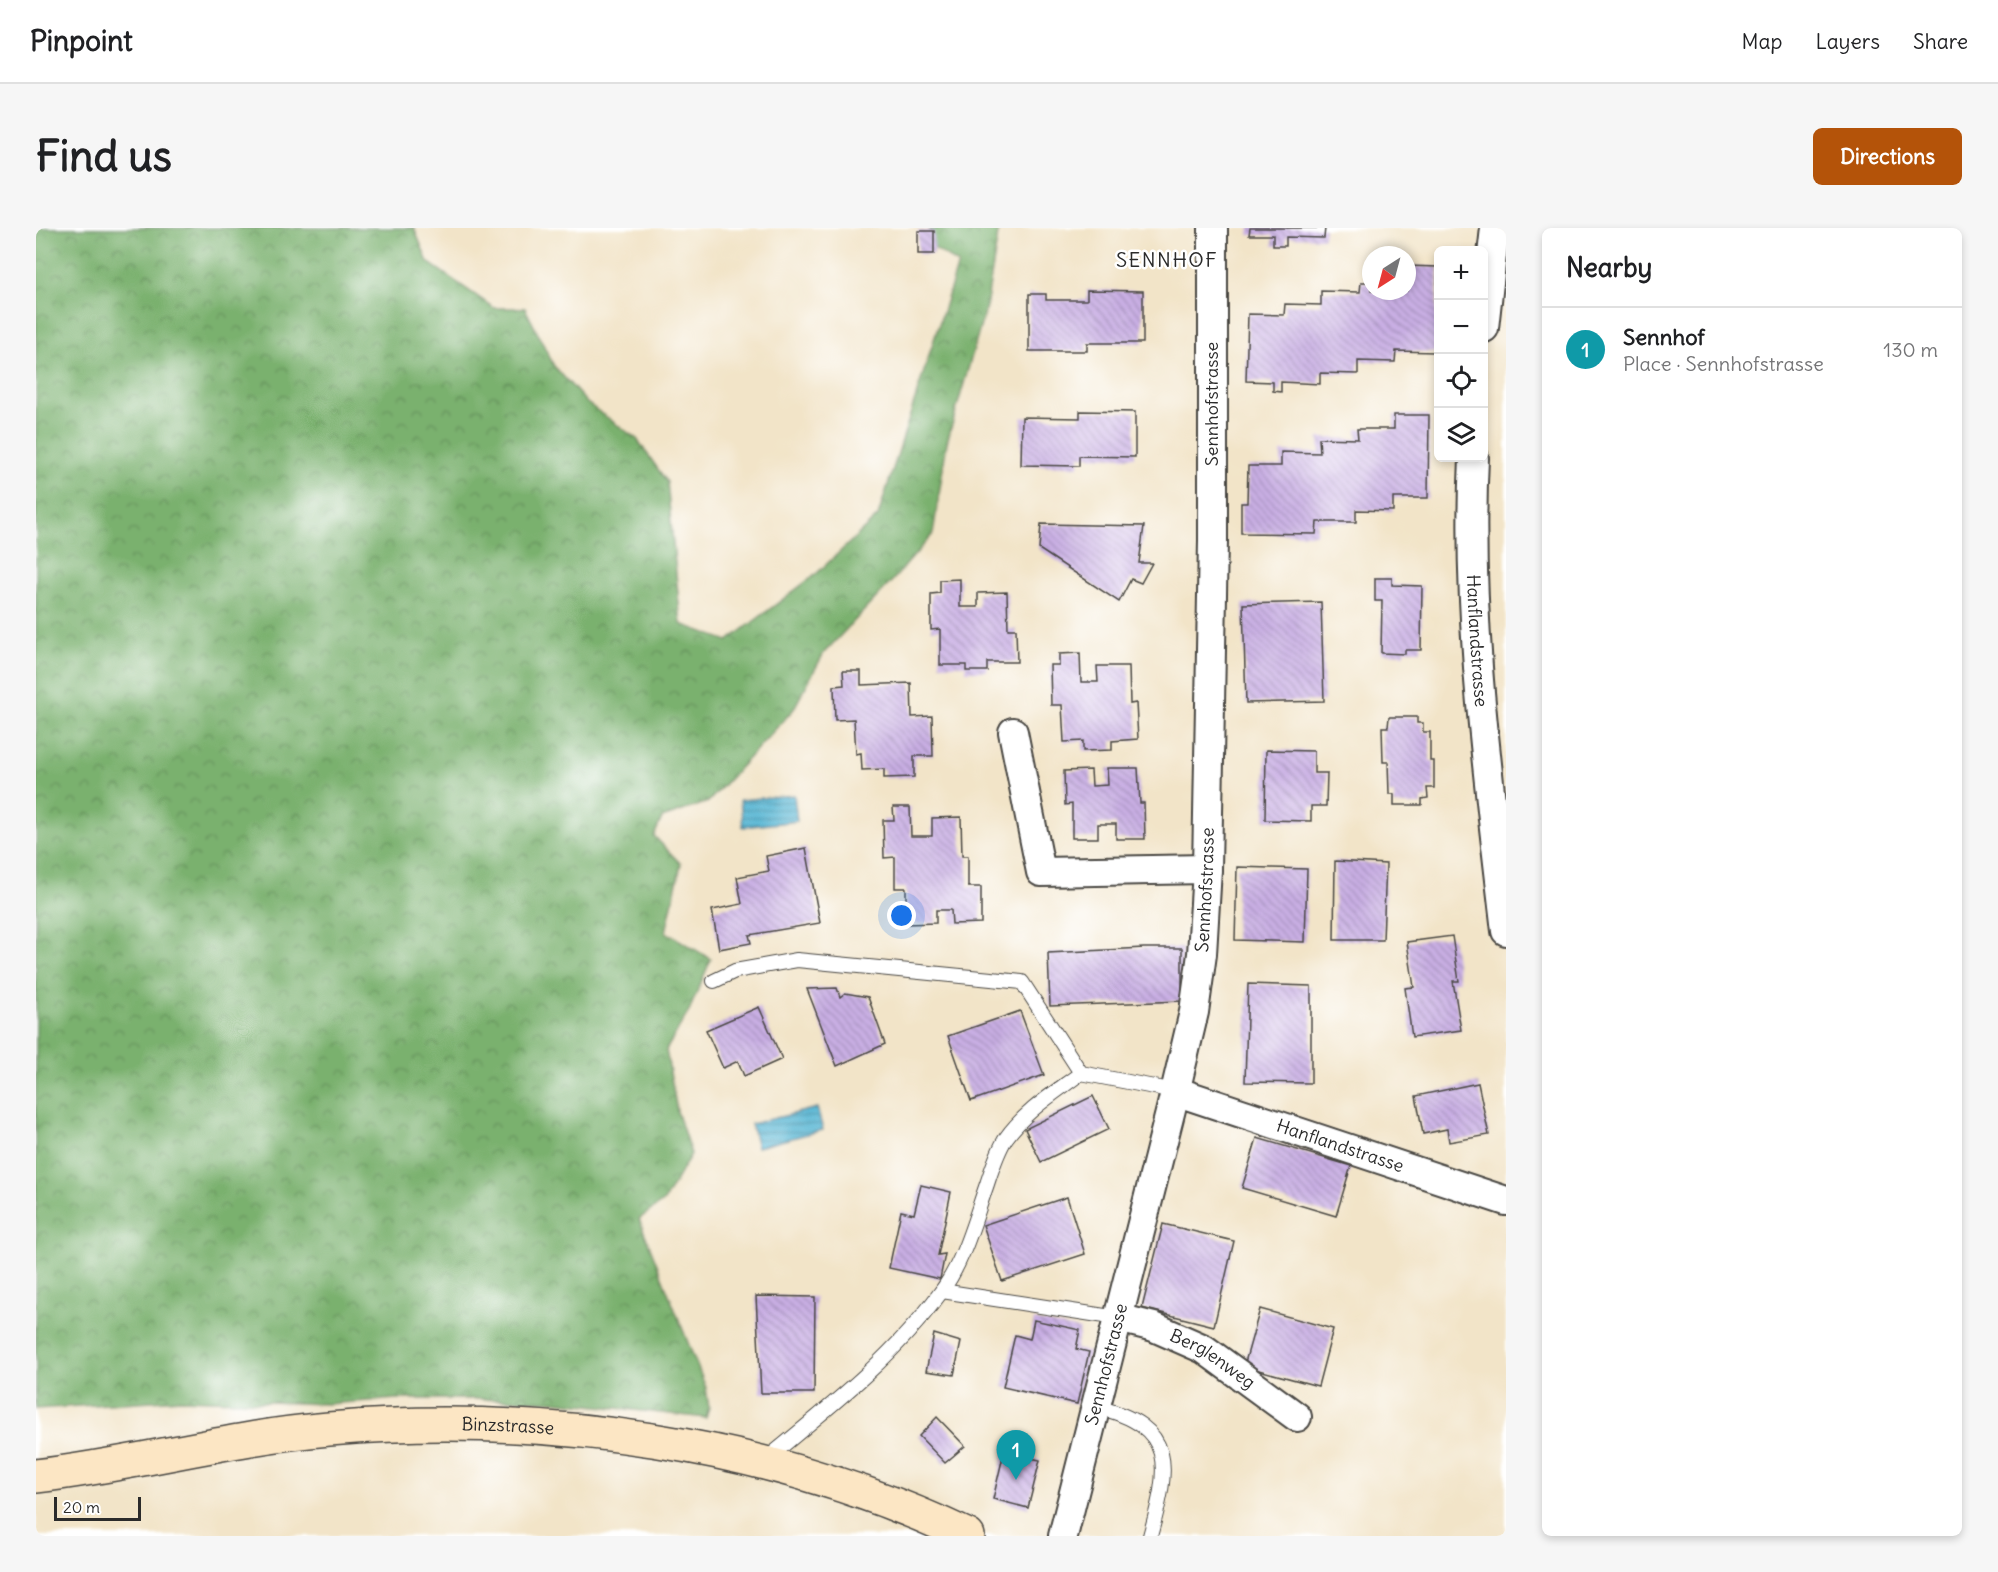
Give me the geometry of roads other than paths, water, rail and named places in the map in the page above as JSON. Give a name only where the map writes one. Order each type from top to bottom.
[{"type":"main road","name":"Binzstrasse","points":[[36,1476],[327,1429],[389,1425],[468,1424],[546,1427],[632,1436],[762,1463],[893,1503],[968,1536]]},
{"type":"street","name":"Sennhofstrasse","points":[[1063,1536],[1194,1012],[1202,954],[1207,869],[1213,540],[1212,228]]},
{"type":"street","points":[[1487,300],[1495,228]]},
{"type":"street","name":"Hanflandstrasse","points":[[1474,462],[1472,501],[1480,710],[1506,932]]},
{"type":"street","points":[[1013,732],[1041,872],[1207,869]]},
{"type":"street","name":"Hanflandstrasse","points":[[1175,1091],[1506,1201]]},
{"type":"street","name":"Berglenweg","points":[[1118,1318],[1154,1327],[1204,1349],[1297,1417]]},
{"type":"lane","points":[[714,981],[735,972],[797,960],[1022,982],[1082,1073],[1175,1091]]},
{"type":"lane","points":[[762,1463],[865,1378],[942,1291],[960,1260],[995,1161],[1006,1139],[1020,1122],[1082,1073]]},
{"type":"lane","points":[[942,1291],[1118,1318]]},
{"type":"lane","points":[[1096,1407],[1118,1412],[1143,1424],[1156,1440],[1162,1455],[1164,1479],[1150,1536]]},
{"type":"water","points":[[794,795],[797,821],[743,827],[740,800]]},
{"type":"water","points":[[817,1108],[823,1130],[757,1147],[751,1124]]},
{"type":"place","name":"Sennhof","points":[[1016,1480]]},
{"type":"district","name":"SENNHOF","points":[[1167,260]]}]
